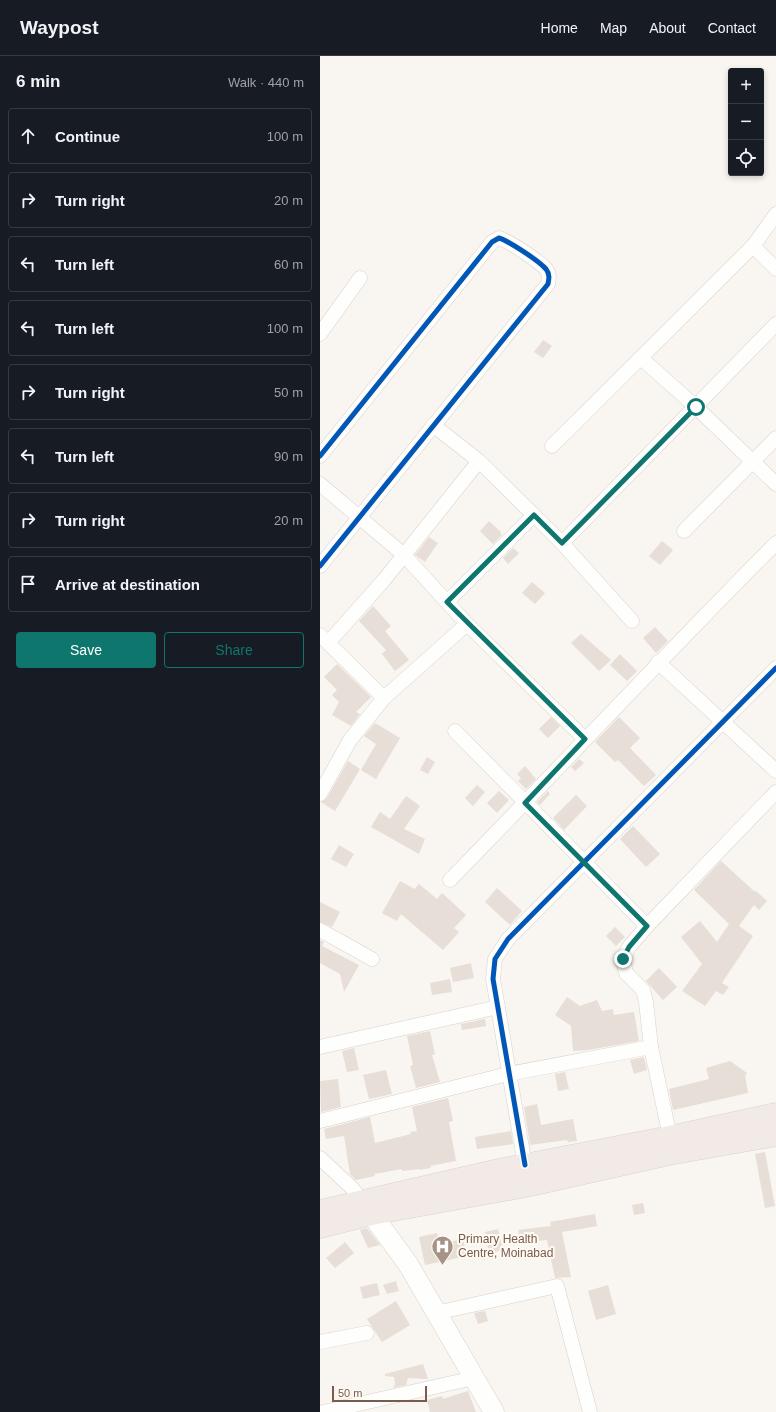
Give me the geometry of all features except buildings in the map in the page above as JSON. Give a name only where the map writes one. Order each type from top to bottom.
[{"type":"highway","points":[[320,1228],[367,1208],[525,1165],[670,1137],[776,1114]]},
{"type":"highway","points":[[320,1211],[367,1208],[526,1186],[669,1154],[776,1135]]},
{"type":"street","points":[[552,446],[754,246],[776,214]]},
{"type":"street","points":[[320,456],[492,242],[499,238],[508,241],[547,270],[550,277],[548,284],[320,566]]},
{"type":"street","points":[[754,246],[776,269]]},
{"type":"street","points":[[320,334],[360,278]]},
{"type":"street","points":[[562,543],[776,324]]},
{"type":"street","points":[[641,358],[696,407],[776,484]]},
{"type":"street","points":[[433,425],[479,461],[562,543],[632,620]]},
{"type":"street","points":[[684,531],[776,438]]},
{"type":"street","points":[[384,698],[324,639],[404,555],[479,461]]},
{"type":"street","points":[[320,484],[404,555],[467,624],[585,739]]},
{"type":"street","points":[[447,602],[534,515]]},
{"type":"street","points":[[450,880],[658,662],[776,543]]},
{"type":"street","points":[[320,794],[350,740],[384,698],[467,624]]},
{"type":"street","points":[[658,662],[776,771]]},
{"type":"street","points":[[525,1165],[508,1074],[493,979],[495,959],[508,939],[776,668]]},
{"type":"street","points":[[455,731],[647,926]]},
{"type":"street","points":[[670,1137],[651,1046],[646,1002],[643,990],[626,973],[623,959],[629,947],[647,926],[776,792]]},
{"type":"street","points":[[320,930],[372,959]]},
{"type":"street","points":[[320,1048],[498,1007]]},
{"type":"street","points":[[320,1121],[508,1074],[651,1046]]},
{"type":"street","points":[[320,1158],[352,1188],[408,1264],[494,1412]]},
{"type":"street","points":[[436,1313],[557,1286],[590,1412]]},
{"type":"street","points":[[320,1342],[367,1333]]},
{"type":"street","points":[[323,1412],[474,1378]]},
{"type":"cycle path","points":[[320,456],[492,242],[499,238],[504,240],[531,256],[546,269],[549,275],[548,284],[320,566]]},
{"type":"cycle path","points":[[525,1165],[493,979],[495,959],[508,939],[776,668]]},
{"type":"place","name":"Primary Health Centre, Moinabad","points":[[443,1266]]},
{"type":"route","points":[[623,959],[629,947],[647,926],[525,803],[585,739],[467,624],[447,602],[534,515],[562,543],[696,407]]}]
